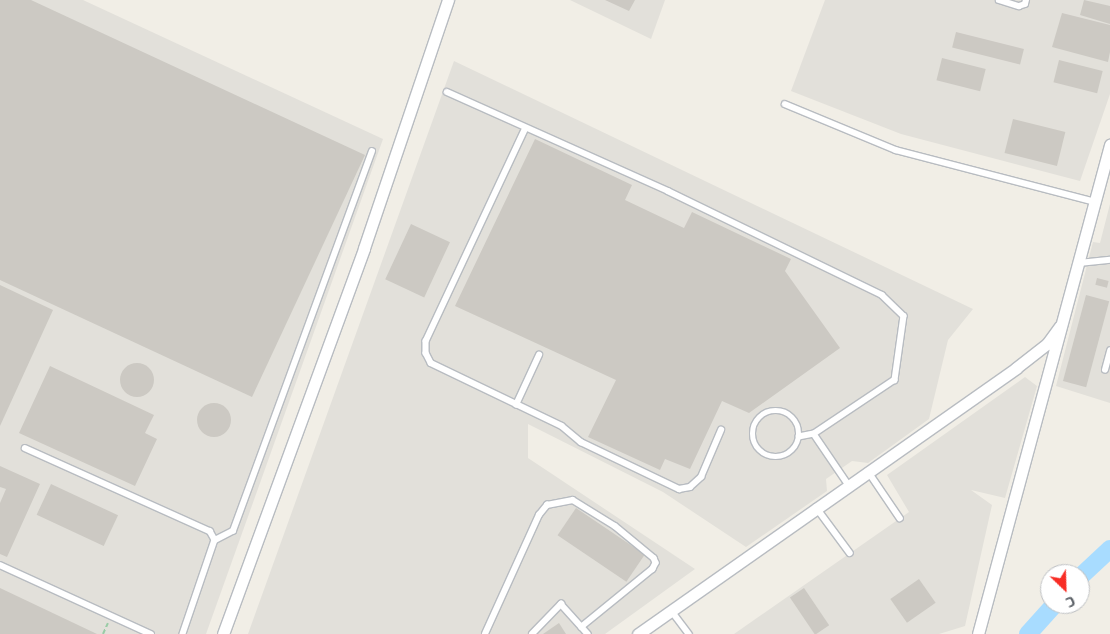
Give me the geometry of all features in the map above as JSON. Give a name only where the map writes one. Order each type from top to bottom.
[{"type":"street","points":[[223,634],[364,248],[448,0]]},
{"type":"street","points":[[978,634],[1110,145]]},
{"type":"street","points":[[638,634],[1035,353],[1047,344],[1060,326]]},
{"type":"lane","points":[[999,0],[1019,6],[1025,4],[1026,0]]},
{"type":"lane","points":[[447,92],[668,191],[882,295],[904,316],[896,380],[814,434],[799,437]]},
{"type":"lane","points":[[785,104],[896,150],[1095,202]]},
{"type":"lane","points":[[526,128],[426,341],[426,353],[432,363],[562,426],[581,442],[679,489],[690,487],[701,477],[721,430]]},
{"type":"lane","points":[[183,634],[215,540],[233,531],[372,152]]},
{"type":"lane","points":[[1079,262],[1110,260]]},
{"type":"lane","points":[[1105,370],[1110,351]]},
{"type":"lane","points":[[516,405],[539,355]]},
{"type":"lane","points":[[777,412],[784,413],[795,422],[799,437],[796,444],[786,455],[771,457],[758,449],[753,435],[754,428],[762,416],[777,412]]},
{"type":"lane","points":[[814,434],[848,484]]},
{"type":"lane","points":[[25,448],[210,531],[215,540]]},
{"type":"lane","points":[[868,472],[900,518]]},
{"type":"lane","points":[[485,634],[539,515],[547,505],[573,500],[614,526],[654,558],[656,563],[653,569],[582,627]]},
{"type":"lane","points":[[816,507],[850,553]]},
{"type":"lane","points":[[0,565],[151,634]]},
{"type":"lane","points":[[532,634],[562,604],[588,634]]},
{"type":"lane","points":[[671,610],[689,634]]},
{"type":"path","points":[[103,634],[111,617]]},
{"type":"shaded area","points":[[0,0],[83,0],[383,139],[206,634],[0,634]]},
{"type":"shaded area","points":[[570,0],[665,0],[651,39]]},
{"type":"shaded area","points":[[825,0],[1110,0],[1110,94],[1080,181],[901,134],[791,91]]},
{"type":"shaded area","points":[[454,61],[973,309],[948,340],[929,419],[868,463],[852,461],[826,479],[827,491],[746,547],[663,492],[528,424],[528,458],[695,569],[605,634],[248,634]]},
{"type":"shaded area","points":[[1110,204],[1110,403],[1056,386],[1093,242],[1100,243]]},
{"type":"shaded area","points":[[1025,377],[1037,386],[1005,498],[971,490],[992,505],[965,626],[939,634],[734,634],[909,512],[887,475]]},
{"type":"building","points":[[0,0],[31,0],[365,155],[252,397],[0,280]]},
{"type":"building","points":[[605,0],[635,0],[629,11]]},
{"type":"building","points":[[1084,0],[1110,6],[1110,24],[1080,15]]},
{"type":"building","points":[[1062,13],[1110,25],[1108,62],[1052,47]]},
{"type":"building","points":[[956,32],[1024,49],[1020,64],[952,48]]},
{"type":"building","points":[[942,58],[986,69],[980,91],[936,80]]},
{"type":"building","points":[[1059,60],[1103,71],[1097,93],[1053,82]]},
{"type":"building","points":[[1013,119],[1065,132],[1057,166],[1005,153]]},
{"type":"building","points":[[535,139],[632,185],[625,200],[684,228],[692,212],[791,259],[785,271],[840,348],[749,413],[722,401],[690,469],[665,459],[660,470],[588,437],[616,380],[455,306]]},
{"type":"building","points":[[411,224],[450,242],[424,297],[385,279]]},
{"type":"building","points":[[1097,278],[1109,281],[1107,288],[1095,285]]},
{"type":"building","points":[[0,285],[53,310],[0,426]]},
{"type":"building","points":[[1086,295],[1109,301],[1086,387],[1063,381]]},
{"type":"building","points":[[137,363],[149,368],[154,380],[149,392],[137,397],[125,392],[120,380],[125,368]]},
{"type":"building","points":[[50,366],[154,415],[145,433],[157,439],[135,486],[19,433]]},
{"type":"building","points":[[214,403],[226,408],[231,420],[226,432],[214,437],[202,432],[197,420],[202,408]]},
{"type":"building","points":[[0,466],[40,484],[7,557],[0,554],[0,503],[6,489],[0,487]]},
{"type":"building","points":[[51,484],[118,515],[104,546],[37,515]]},
{"type":"building","points":[[576,508],[645,554],[626,582],[558,535]]},
{"type":"building","points":[[919,579],[936,603],[907,623],[890,599]]},
{"type":"building","points":[[0,588],[97,634],[0,634]]},
{"type":"building","points":[[804,588],[829,625],[815,634],[790,598]]},
{"type":"building","points":[[559,623],[566,634],[543,634]]},
{"type":"waterway","points":[[1090,568],[1110,549]]},
{"type":"waterway","points":[[1028,634],[1046,614]]}]
